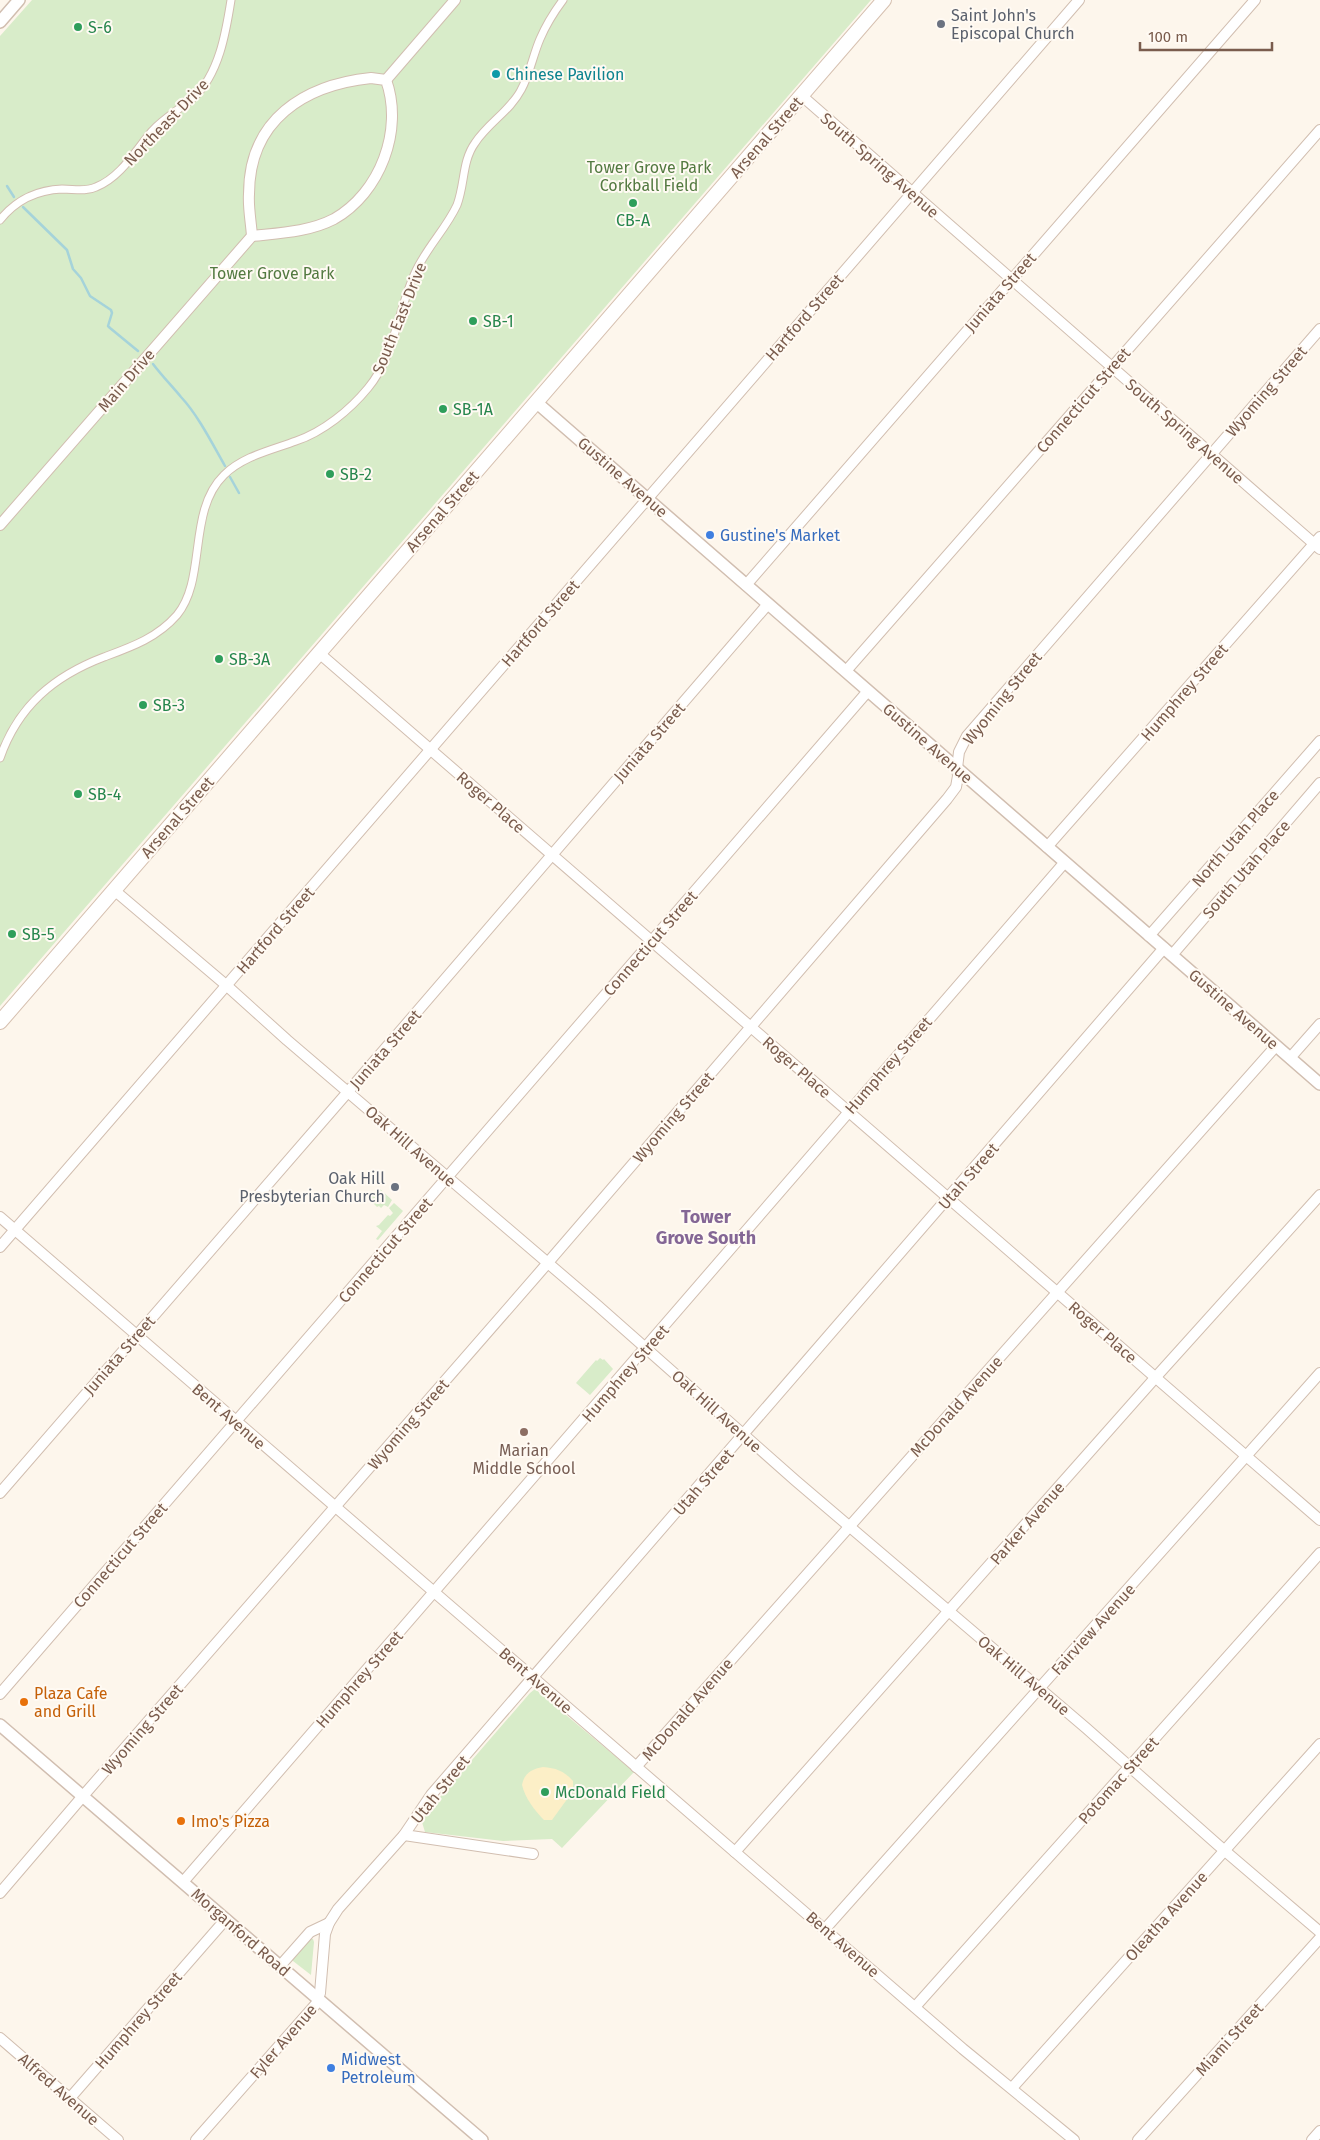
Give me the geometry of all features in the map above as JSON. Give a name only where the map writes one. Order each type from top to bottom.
[{"type":"main road","name":"Arsenal Street","points":[[0,1022],[884,0]]},
{"type":"street","name":"Northeast Drive","points":[[0,220],[12,206],[29,196],[47,191],[95,188],[116,175],[154,130],[194,97],[208,80],[221,46],[231,0]]},
{"type":"street","points":[[386,80],[455,0]]},
{"type":"street","name":"South East Drive","points":[[0,758],[17,723],[33,702],[48,687],[87,664],[157,634],[177,615],[188,596],[198,538],[208,500],[217,483],[226,472],[254,457],[317,432],[345,411],[370,386],[386,360],[403,301],[416,269],[456,206],[470,151],[482,133],[509,107],[521,92],[540,39],[563,0]]},
{"type":"street","name":"Hartford Street","points":[[0,1246],[1079,0]]},
{"type":"street","name":"Juniata Street","points":[[746,584],[1255,0]]},
{"type":"street","points":[[0,22],[16,1]]},
{"type":"street","points":[[371,78],[386,80],[390,90],[391,122],[388,148],[378,172],[366,192],[352,207],[333,220],[314,227],[287,233],[252,236],[248,193],[252,170],[259,145],[274,120],[298,100],[328,86],[349,80],[371,78]]},
{"type":"street","name":"South Spring Avenue","points":[[802,96],[1210,454],[1318,543]]},
{"type":"street","name":"Connecticut Street","points":[[846,672],[1320,130]]},
{"type":"street","name":"Main Drive","points":[[0,525],[252,236]]},
{"type":"street","name":"Wyoming Street","points":[[0,1893],[547,1264],[947,799],[957,783],[959,752],[967,736],[1320,329]]},
{"type":"street","name":"Gustine Avenue","points":[[536,402],[1320,1084]]},
{"type":"street","name":"Humphrey Street","points":[[1047,847],[1318,543]]},
{"type":"street","name":"Juniata Street","points":[[0,1493],[349,1092],[768,604]]},
{"type":"street","name":"Roger Place","points":[[319,653],[1320,1520]]},
{"type":"street","name":"Connecticut Street","points":[[0,1694],[868,691]]},
{"type":"street","name":"North Utah Place","points":[[1149,936],[1320,741]]},
{"type":"street","name":"South Utah Place","points":[[1168,952],[1320,783]]},
{"type":"street","name":"Humphrey Street","points":[[183,1882],[1065,862]]},
{"type":"street","name":"Oak Hill Avenue","points":[[114,890],[1320,1932]]},
{"type":"street","name":"Utah Street","points":[[280,1966],[310,1932],[329,1923],[338,1909],[404,1835],[426,1802],[948,1198],[1168,952]]},
{"type":"street","points":[[1290,1058],[1320,1024]]},
{"type":"street","name":"McDonald Avenue","points":[[636,1767],[1276,1046]]},
{"type":"street","name":"Parker Avenue","points":[[735,1852],[1155,1378],[1320,1195]]},
{"type":"street","name":"Bent Avenue","points":[[0,1217],[915,2007],[1074,2140]]},
{"type":"street","name":"Fairview Avenue","points":[[825,1929],[1040,1690],[1320,1373]]},
{"type":"street","name":"Potomac Street","points":[[915,2007],[1320,1553]]},
{"type":"street","name":"Morganford Road","points":[[0,1725],[482,2140]]},
{"type":"street","name":"Oleatha Avenue","points":[[1012,2088],[1320,1744]]},
{"type":"street","points":[[404,1835],[532,1854]]},
{"type":"street","name":"Humphrey Street","points":[[70,2098],[226,1919]]},
{"type":"street","name":"Fyler Avenue","points":[[196,2140],[318,1999],[325,1934],[329,1923]]},
{"type":"street","name":"Miami Street","points":[[1138,2140],[1320,1938]]},
{"type":"street","name":"Alfred Avenue","points":[[0,2038],[118,2140]]},
{"type":"street","points":[[1312,2140],[1320,2131]]},
{"type":"green space","name":"Tower Grove Park","points":[[32,0],[871,0],[0,1006],[0,36]]},
{"type":"green space","points":[[379,1188],[392,1200],[388,1207],[384,1205],[381,1208],[377,1207],[369,1199]]},
{"type":"green space","points":[[394,1203],[403,1211],[378,1240],[376,1239],[382,1231],[376,1226],[393,1213],[389,1208]]},
{"type":"green space","points":[[604,1359],[613,1369],[590,1395],[576,1383],[596,1360]]},
{"type":"green space","points":[[535,1689],[634,1772],[562,1848],[552,1839],[503,1841],[425,1832],[421,1819]]},
{"type":"green space","points":[[309,1939],[313,1939],[314,1942],[311,1975],[293,1961],[292,1958]]},
{"type":"sand","points":[[543,1767],[560,1771],[573,1781],[573,1791],[552,1820],[544,1820],[537,1813],[522,1785],[529,1772]]},
{"type":"waterway","points":[[7,186],[14,197]]},
{"type":"waterway","points":[[23,207],[67,250],[73,269],[81,278],[90,296],[111,310],[112,313],[108,326],[138,351]]},
{"type":"waterway","points":[[153,364],[193,412],[225,466]]},
{"type":"waterway","points":[[230,477],[239,493]]},
{"type":"place","name":"Saint John's Episcopal Church","points":[[941,24]]},
{"type":"place","name":"S-6","points":[[78,27]]},
{"type":"place","name":"Chinese Pavilion","points":[[496,74]]},
{"type":"place","name":"CB-A","points":[[633,203]]},
{"type":"place","name":"SB-1","points":[[473,321]]},
{"type":"place","name":"SB-1A","points":[[443,409]]},
{"type":"place","name":"SB-2","points":[[330,474]]},
{"type":"place","name":"Gustine's Market","points":[[710,535]]},
{"type":"place","name":"SB-3A","points":[[219,659]]},
{"type":"place","name":"SB-3","points":[[143,705]]},
{"type":"place","name":"SB-4","points":[[78,794]]},
{"type":"place","name":"SB-5","points":[[12,934]]},
{"type":"place","name":"Oak Hill Presbyterian Church","points":[[395,1187]]},
{"type":"place","name":"Marian Middle School","points":[[524,1432]]},
{"type":"place","name":"Plaza Cafe and Grill","points":[[24,1702]]},
{"type":"place","name":"McDonald Field","points":[[545,1792]]},
{"type":"place","name":"Imo's Pizza","points":[[181,1821]]},
{"type":"place","name":"Midwest Petroleum","points":[[331,2068]]},
{"type":"district","name":"Tower Grove South","points":[[706,1227]]},
{"type":"park label","name":"Tower Grove Park Corkball Field","points":[[649,176]]}]
